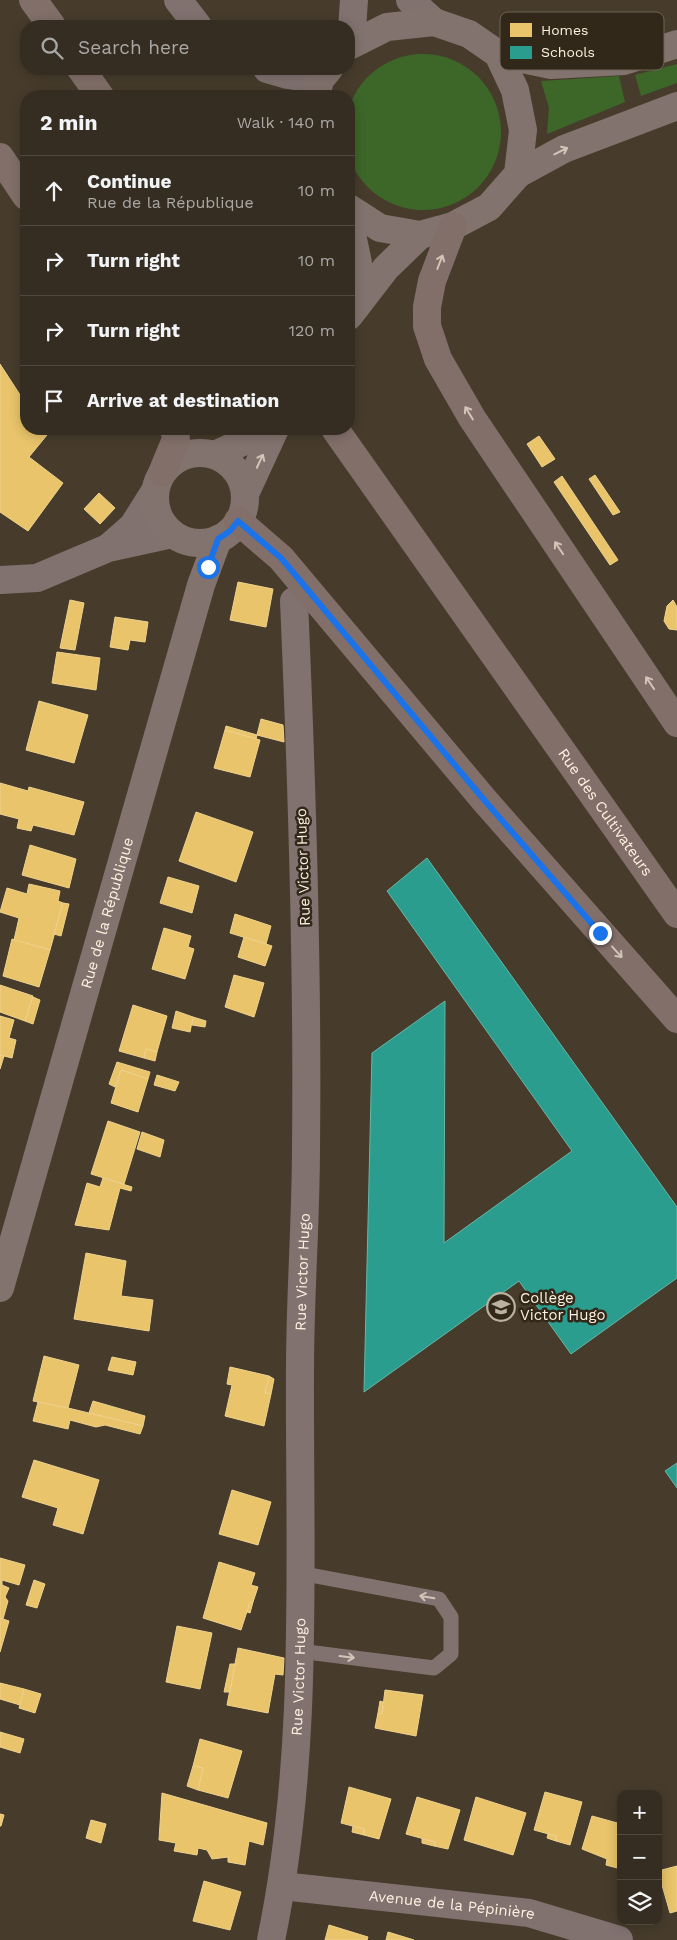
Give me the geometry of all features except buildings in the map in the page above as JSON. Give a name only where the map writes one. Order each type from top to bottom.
[{"type":"main road","points":[[33,0],[48,20]]},
{"type":"main road","points":[[355,43],[387,27],[434,22],[469,34],[498,54],[500,58]]},
{"type":"main road","points":[[664,48],[677,44]]},
{"type":"main road","points":[[506,70],[515,90],[523,130],[518,174]]},
{"type":"main road","points":[[85,75],[96,90]]},
{"type":"main road","points":[[355,212],[380,228],[420,235],[453,226],[489,207],[518,174],[564,149],[677,106]]},
{"type":"main road","points":[[0,157],[20,187]]},
{"type":"main road","points":[[453,226],[432,281],[427,306],[427,326],[438,359],[472,418],[677,723]]},
{"type":"main road","points":[[355,307],[386,268],[420,235]]},
{"type":"main road","points":[[355,249],[358,263],[355,287]]},
{"type":"main road","points":[[175,435],[176,439],[159,482],[158,515],[194,538],[230,531],[238,521],[244,508],[245,494],[272,435]]},
{"type":"main road","points":[[214,455],[257,435]]},
{"type":"main road","name":"Rue des Cultivateurs","points":[[339,435],[677,914]]},
{"type":"main road","points":[[159,482],[172,462],[186,455],[200,453],[214,455],[224,460],[235,470],[245,494]]},
{"type":"main road","points":[[238,521],[281,558],[485,801],[677,1019]]},
{"type":"main road","name":"Rue de la République","points":[[0,1288],[201,585],[194,538]]},
{"type":"street","points":[[178,0],[193,20]]},
{"type":"street","points":[[352,20],[354,0]]},
{"type":"street","points":[[410,0],[434,22]]},
{"type":"street","points":[[288,75],[322,82]]},
{"type":"street","points":[[108,548],[133,526],[159,482]]},
{"type":"street","points":[[0,580],[37,578],[108,548],[194,538]]},
{"type":"street","name":"Rue Victor Hugo","points":[[271,1940],[282,1886],[293,1787],[299,1651],[300,1342],[306,1148],[306,963],[294,601]]},
{"type":"street","name":"Avenue de la Pépinière","points":[[282,1886],[529,1913],[618,1940]]},
{"type":"lane","points":[[299,1573],[439,1599],[451,1617],[451,1654],[434,1668],[299,1651]]},
{"type":"green space","points":[[423,54],[453,60],[466,67],[488,89],[495,102],[501,132],[495,162],[488,175],[478,187],[466,197],[453,204],[423,210],[393,204],[380,197],[368,187],[355,169],[355,95],[368,77],[380,67],[393,60]]},
{"type":"green space","points":[[677,64],[677,83],[641,96],[635,75],[654,70],[664,70],[664,67]]},
{"type":"green space","points":[[619,76],[625,102],[547,134],[549,108],[541,81]]},
{"type":"place","name":"Collège Victor Hugo","points":[[501,1307]]},
{"type":"route","points":[[208,567],[218,539],[230,531],[238,521],[281,558],[485,801],[600,933]]}]
